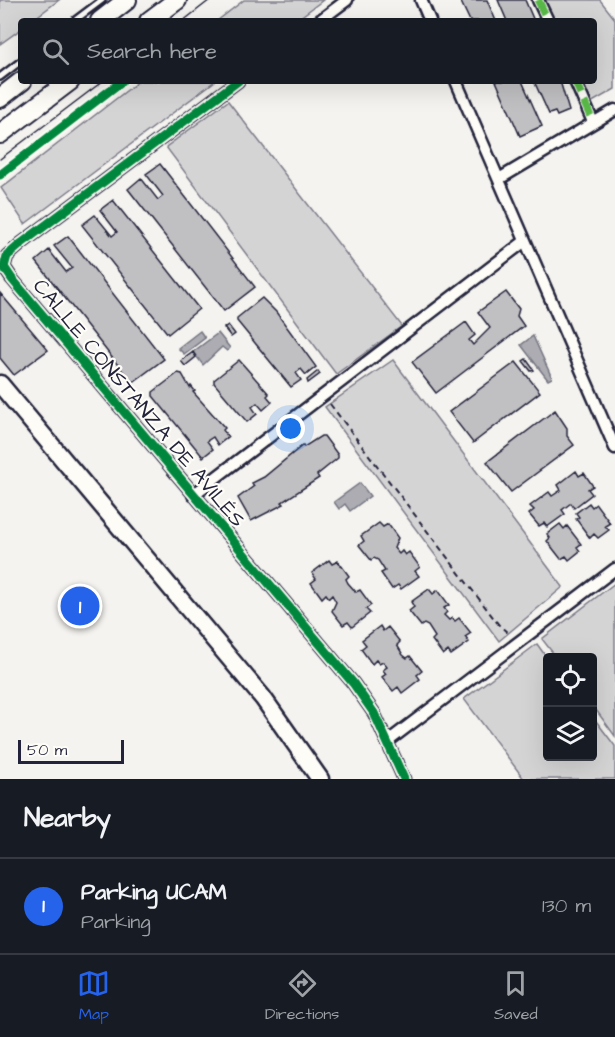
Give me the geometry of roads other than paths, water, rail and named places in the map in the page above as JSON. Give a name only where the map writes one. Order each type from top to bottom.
[{"type":"main road","points":[[104,18],[127,0]]},
{"type":"main road","points":[[153,18],[177,0]]},
{"type":"main road","points":[[0,98],[18,84]]},
{"type":"main road","points":[[0,134],[66,84]]},
{"type":"main road","points":[[0,384],[263,698],[320,779]]},
{"type":"street","points":[[323,18],[347,0]]},
{"type":"street","points":[[421,0],[429,18]]},
{"type":"street","points":[[538,0],[547,18]]},
{"type":"street","name":"CALLE CONSTANZA DE AVILÉS","points":[[234,84],[22,243],[7,256],[4,267],[353,683],[374,713],[404,779]]},
{"type":"street","points":[[457,84],[615,448]]},
{"type":"street","points":[[576,84],[593,122]]},
{"type":"street","points":[[499,179],[615,110]]},
{"type":"street","points":[[193,495],[525,241]]},
{"type":"street","points":[[387,742],[615,568]]},
{"type":"lane","points":[[78,18],[102,0]]},
{"type":"lane","points":[[0,77],[18,63]]},
{"type":"tram line","points":[[187,18],[210,0]]},
{"type":"tram line","points":[[0,159],[99,84]]},
{"type":"place","name":"Parking UCAM","points":[[80,606]]}]
